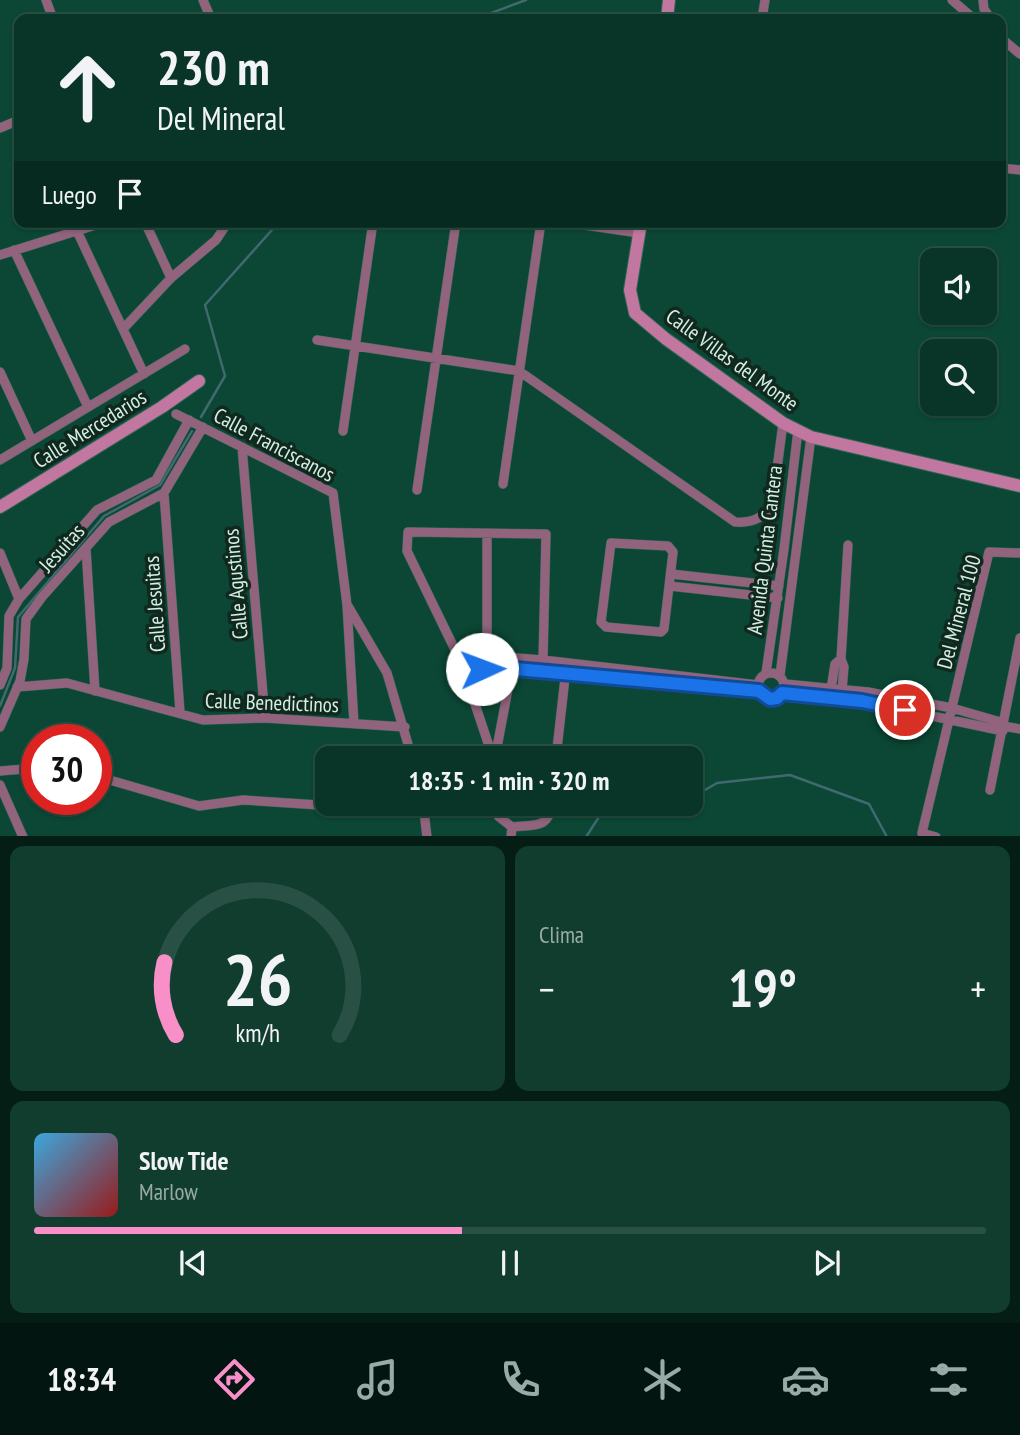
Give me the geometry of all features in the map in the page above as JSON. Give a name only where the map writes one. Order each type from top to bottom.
[{"type":"street","points":[[952,0],[968,14]]},
{"type":"street","points":[[1006,42],[1020,54]]},
{"type":"street","points":[[0,255],[86,228]]},
{"type":"street","points":[[148,228],[171,278]]},
{"type":"street","points":[[123,329],[171,278],[216,240],[224,228]]},
{"type":"street","points":[[343,430],[372,228]]},
{"type":"street","points":[[417,490],[455,228]]},
{"type":"street","points":[[503,484],[540,228]]},
{"type":"street","name":"Calle Villas del Monte","points":[[640,228],[630,290],[635,313],[666,339],[783,423],[811,437],[1020,486]]},
{"type":"street","points":[[77,231],[144,374]]},
{"type":"street","points":[[14,250],[88,407]]},
{"type":"street","points":[[317,340],[519,371],[735,522],[749,523],[763,516],[772,507],[783,423]]},
{"type":"street","points":[[0,460],[185,349]]},
{"type":"street","points":[[0,372],[32,441]]},
{"type":"street","name":"Calle Mercedarios","points":[[0,507],[162,407],[199,381]]},
{"type":"street","name":"Calle Franciscanos","points":[[176,414],[333,493],[347,605],[354,724]]},
{"type":"street","name":"Jesuitas","points":[[0,685],[7,668],[9,615],[19,599],[97,510],[156,480],[189,420]]},
{"type":"street","points":[[164,493],[202,427]]},
{"type":"street","name":"Avenida Quinta Cantera","points":[[766,673],[778,598],[797,430]]},
{"type":"street","name":"Avenida Quinta Cantera","points":[[783,684],[811,437]]},
{"type":"street","name":"Calle Agustinos","points":[[242,447],[265,718]]},
{"type":"street","name":"Jesuitas","points":[[0,727],[17,687],[24,659],[26,619],[42,597],[109,522],[164,493]]},
{"type":"street","name":"Calle Jesuitas","points":[[164,493],[180,712]]},
{"type":"street","points":[[490,746],[465,674],[460,668],[460,660],[407,551],[408,532],[546,534],[542,660]]},
{"type":"street","points":[[465,674],[476,675],[483,666],[487,534]]},
{"type":"street","points":[[611,543],[668,546],[673,552],[670,586],[664,629],[661,632],[606,627],[601,622],[611,543]]},
{"type":"street","points":[[842,690],[844,667],[841,659],[848,545]]},
{"type":"street","points":[[86,549],[95,691]]},
{"type":"street","name":"Del Mineral 100","points":[[936,836],[922,833],[989,552],[1020,553]]},
{"type":"street","points":[[0,553],[19,599]]},
{"type":"street","points":[[671,574],[779,586]]},
{"type":"street","points":[[670,586],[778,598]]},
{"type":"street","name":"Calle Franciscanos","points":[[347,605],[387,673],[409,746]]},
{"type":"street","points":[[990,790],[1020,638]]},
{"type":"street","points":[[460,660],[470,653],[542,660],[566,667]]},
{"type":"street","points":[[831,689],[835,664],[841,659]]},
{"type":"street","points":[[483,666],[566,667],[759,688],[770,699],[777,698],[783,684]]},
{"type":"street","points":[[557,746],[566,667]]},
{"type":"street","points":[[496,746],[512,668]]},
{"type":"street","points":[[759,688],[761,678],[766,673],[783,684],[862,701],[951,713]]},
{"type":"street","name":"Calle Benedictinos","points":[[17,687],[67,683],[202,720],[265,718],[405,727]]},
{"type":"street","points":[[783,684],[868,692],[1020,729]]},
{"type":"street","points":[[0,771],[21,769]]},
{"type":"street","points":[[112,781],[199,806],[243,800],[315,803]]},
{"type":"street","points":[[0,785],[23,836]]},
{"type":"street","points":[[425,816],[427,836]]},
{"type":"street","points":[[498,816],[512,832],[542,824],[549,816]]},
{"type":"waterway","points":[[488,14],[526,0]]},
{"type":"waterway","points":[[201,417],[225,376],[205,305],[274,228]]},
{"type":"waterway","points":[[0,706],[15,668],[18,617],[104,516],[160,485],[192,431]]},
{"type":"waterway","points":[[703,791],[717,783],[790,775],[869,804],[886,836]]},
{"type":"waterway","points":[[587,836],[600,816]]},
{"type":"route","points":[[482,669],[483,666],[759,691],[770,699],[777,698],[782,693],[862,701],[905,710]]}]
